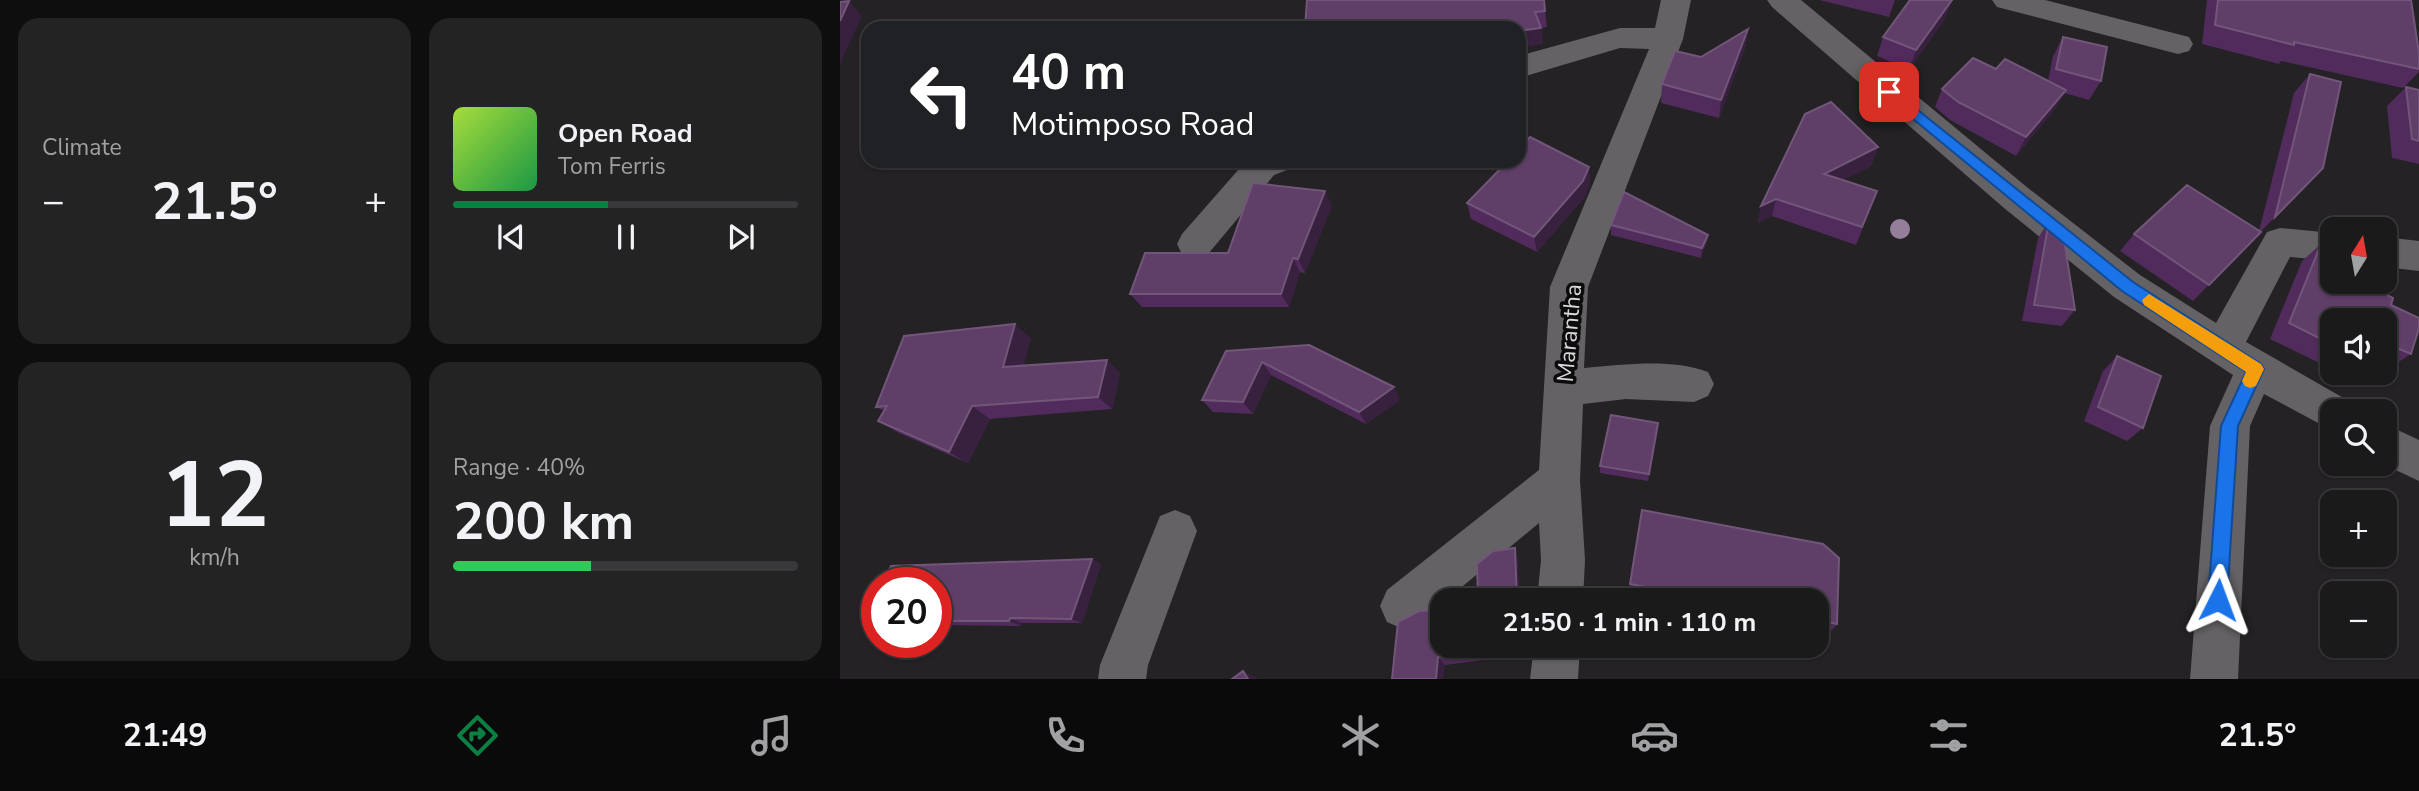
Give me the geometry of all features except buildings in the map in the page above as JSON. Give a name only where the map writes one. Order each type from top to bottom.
[{"type":"street","name":"Marantha","points":[[1561,588],[1563,560],[1559,480],[1569,287],[1668,39],[1676,0]]},
{"type":"street","points":[[1782,0],[2016,198],[2127,286],[2320,405]]},
{"type":"street","points":[[2007,0],[2178,44]]},
{"type":"street","points":[[1526,64],[1620,38],[1668,39]]},
{"type":"street","points":[[1195,244],[1260,168]]},
{"type":"street","points":[[2214,679],[2230,426],[2240,358],[2280,242],[2320,246]]},
{"type":"street","points":[[2398,254],[2419,256]]},
{"type":"street","points":[[1564,388],[1626,382],[1694,384]]},
{"type":"street","points":[[2397,450],[2419,462]]},
{"type":"street","points":[[1403,606],[1559,480]]},
{"type":"street","points":[[1122,679],[1124,665],[1175,531]]},
{"type":"street","points":[[1554,679],[1555,658]]},
{"type":"slow traffic","points":[[2149,300],[2256,369],[2250,381]]},
{"type":"route","points":[[1889,92],[2127,286],[2256,369],[2230,426],[2218,600]]}]
